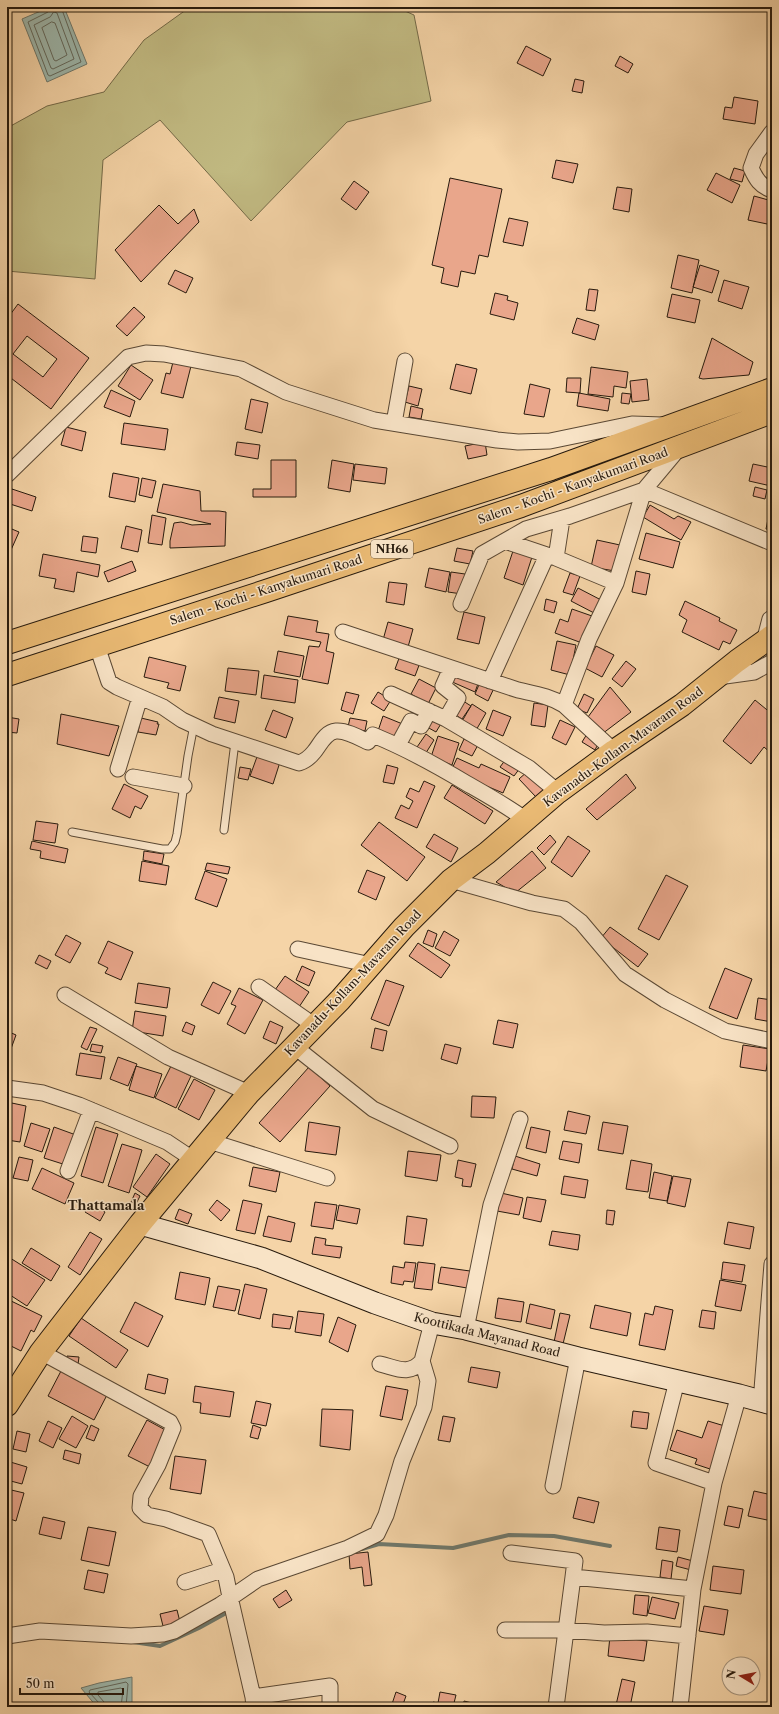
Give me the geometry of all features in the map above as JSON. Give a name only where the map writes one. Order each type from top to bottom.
[{"type":"main road","name":"Salem - Kochi - Kanyakumari Road","points":[[7,643],[551,469],[772,389]]},
{"type":"main road","name":"Salem - Kochi - Kanyakumari Road","points":[[7,674],[266,591],[521,506],[772,412]]},
{"type":"main road","name":"Kavanadu-Kollam-Mavaram Road","points":[[7,1403],[41,1352],[140,1224],[209,1141],[250,1093],[315,1026],[404,927],[451,880],[487,853],[558,792],[614,751],[682,706],[717,677],[768,639]]},
{"type":"main road","name":"Koottikada Mayanad Road","points":[[140,1224],[261,1258],[375,1303],[432,1323],[466,1329],[578,1358],[739,1395],[766,1403]]},
{"type":"street","points":[[772,132],[756,154],[751,168],[756,180],[764,187],[772,190]]},
{"type":"street","points":[[7,475],[128,357],[146,353],[164,354],[241,369],[286,392],[374,420],[518,442],[550,441],[632,424],[676,425]]},
{"type":"street","points":[[394,423],[405,361]]},
{"type":"street","points":[[564,705],[590,639],[616,583],[644,490],[680,447]]},
{"type":"street","points":[[461,604],[482,554],[526,529],[562,519],[644,490],[772,543]]},
{"type":"street","points":[[490,681],[551,557],[562,519]]},
{"type":"street","points":[[505,542],[551,557],[616,583]]},
{"type":"street","points":[[768,639],[770,619],[772,618]]},
{"type":"street","points":[[342,632],[518,690],[546,696],[564,705],[614,751]]},
{"type":"street","points":[[97,646],[109,682],[163,707],[182,720],[212,734],[299,763],[306,760],[314,753],[327,735],[336,731],[368,742],[373,735],[398,745],[509,808],[526,820]]},
{"type":"street","points":[[717,677],[754,672],[772,662]]},
{"type":"street","points":[[446,719],[458,698],[443,686],[451,668]]},
{"type":"street","points":[[391,694],[446,719],[529,768],[558,792]]},
{"type":"street","points":[[118,769],[140,697]]},
{"type":"street","points":[[398,745],[411,721],[421,726],[429,711]]},
{"type":"street","points":[[133,777],[184,786]]},
{"type":"street","points":[[451,880],[532,903],[564,909],[581,922],[624,974],[665,1000],[725,1031],[772,1041]]},
{"type":"street","points":[[298,950],[371,965]]},
{"type":"street","points":[[259,987],[315,1026]]},
{"type":"street","points":[[65,995],[168,1057],[250,1093]]},
{"type":"street","points":[[295,1047],[373,1109],[450,1146]]},
{"type":"street","points":[[7,1088],[55,1096],[166,1142],[194,1160]]},
{"type":"street","points":[[68,1171],[91,1110]]},
{"type":"street","points":[[466,1329],[491,1205],[520,1119]]},
{"type":"street","points":[[209,1141],[327,1178]]},
{"type":"street","points":[[766,1403],[772,1264]]},
{"type":"street","points":[[380,1364],[406,1370],[416,1368],[422,1361],[432,1323]]},
{"type":"street","points":[[41,1352],[170,1422],[173,1428],[158,1465],[141,1496],[140,1508],[147,1515],[166,1519],[208,1534],[229,1586],[230,1598],[253,1702],[330,1686],[330,1707]]},
{"type":"street","points":[[553,1486],[578,1358]]},
{"type":"street","points":[[7,1636],[40,1630],[131,1636],[163,1634],[174,1631],[230,1598],[258,1579],[348,1548],[377,1534],[386,1515],[402,1462],[424,1407],[428,1382],[422,1361]]},
{"type":"street","points":[[678,1381],[656,1463],[714,1483]]},
{"type":"street","points":[[680,1707],[693,1590],[714,1483],[739,1395]]},
{"type":"street","points":[[511,1552],[575,1560],[556,1707]]},
{"type":"street","points":[[185,1582],[222,1570]]},
{"type":"street","points":[[573,1577],[693,1590]]},
{"type":"street","points":[[505,1630],[566,1630],[604,1633],[647,1632],[688,1636]]},
{"type":"lane","points":[[72,832],[162,849],[170,849],[175,842],[177,834],[194,725]]},
{"type":"lane","points":[[224,830],[235,742]]},
{"type":"shaded area","points":[[190,7],[396,7],[414,15],[431,101],[347,122],[251,221],[160,120],[103,160],[95,279],[7,271],[7,128],[47,106],[104,92],[144,40]]},
{"type":"water","points":[[50,7],[64,7],[87,64],[47,82],[22,19]]},
{"type":"water","points":[[132,1677],[132,1702],[129,1707],[97,1707],[81,1688],[99,1683]]},
{"type":"building","points":[[526,46],[551,59],[543,76],[517,63]]},
{"type":"building","points":[[620,56],[633,64],[628,73],[615,66]]},
{"type":"building","points":[[575,79],[584,81],[582,93],[572,91]]},
{"type":"building","points":[[734,97],[758,101],[755,124],[723,119],[725,107],[732,108]]},
{"type":"building","points":[[556,160],[578,164],[573,183],[552,178]]},
{"type":"building","points":[[734,168],[745,171],[742,182],[730,179]]},
{"type":"building","points":[[716,173],[740,185],[732,203],[707,190]]},
{"type":"building","points":[[450,178],[502,189],[488,257],[479,255],[475,274],[461,271],[458,287],[441,283],[444,268],[432,265]]},
{"type":"building","points":[[354,181],[369,192],[356,210],[341,199]]},
{"type":"building","points":[[617,187],[632,189],[629,212],[613,209]]},
{"type":"building","points":[[754,196],[772,201],[772,225],[748,220]]},
{"type":"building","points":[[159,205],[178,224],[194,209],[199,222],[141,282],[115,250]]},
{"type":"building","points":[[509,218],[528,222],[523,246],[503,242]]},
{"type":"building","points":[[678,255],[699,260],[692,293],[671,288]]},
{"type":"building","points":[[700,265],[719,271],[712,293],[693,287]]},
{"type":"building","points":[[175,270],[193,278],[186,293],[168,284]]},
{"type":"building","points":[[724,280],[749,287],[742,309],[718,301]]},
{"type":"building","points":[[589,289],[598,290],[595,311],[586,310]]},
{"type":"building","points":[[495,293],[508,296],[507,300],[518,303],[514,320],[490,314]]},
{"type":"building","points":[[672,294],[700,300],[695,323],[667,317]]},
{"type":"building","points":[[18,304],[89,358],[51,409],[7,375],[7,319]],"holes":[[[27,336],[57,359],[43,377],[13,354]]]},
{"type":"building","points":[[134,307],[145,317],[127,336],[116,326]]},
{"type":"building","points":[[577,318],[599,325],[595,340],[572,333]]},
{"type":"building","points":[[712,338],[753,362],[749,375],[703,379],[699,378]]},
{"type":"building","points":[[173,362],[191,366],[183,398],[161,393],[166,373],[170,374]]},
{"type":"building","points":[[456,364],[477,369],[471,394],[450,389]]},
{"type":"building","points":[[131,365],[153,380],[140,400],[118,386]]},
{"type":"building","points":[[591,367],[628,372],[626,388],[614,386],[613,397],[588,394]]},
{"type":"building","points":[[567,378],[581,378],[580,393],[566,392]]},
{"type":"building","points":[[647,379],[649,400],[632,402],[630,381]]},
{"type":"building","points":[[530,384],[550,389],[544,417],[524,414]]},
{"type":"building","points":[[409,386],[422,389],[418,406],[405,402]]},
{"type":"building","points":[[111,390],[135,401],[130,417],[104,407]]},
{"type":"building","points":[[579,393],[610,399],[608,411],[577,406]]},
{"type":"building","points":[[622,393],[631,394],[629,404],[621,403]]},
{"type":"building","points":[[251,399],[268,403],[262,433],[245,429]]},
{"type":"building","points":[[411,406],[423,409],[421,419],[409,417]]},
{"type":"building","points":[[124,423],[168,429],[165,450],[121,444]]},
{"type":"building","points":[[66,427],[86,432],[82,451],[61,445]]},
{"type":"building","points":[[237,442],[260,445],[258,459],[235,455]]},
{"type":"building","points":[[485,442],[487,455],[468,459],[465,446]]},
{"type":"building","points":[[271,460],[296,460],[296,497],[253,497],[253,489],[271,489]]},
{"type":"building","points":[[332,460],[354,464],[350,492],[328,488]]},
{"type":"building","points":[[355,464],[387,468],[385,484],[353,480]]},
{"type":"building","points":[[753,464],[772,468],[771,486],[749,481]]},
{"type":"building","points":[[113,473],[139,478],[135,502],[109,497]]},
{"type":"building","points":[[142,478],[156,481],[152,498],[139,495]]},
{"type":"building","points":[[163,484],[200,491],[201,511],[226,512],[225,546],[170,548],[174,523],[181,522],[192,525],[211,524],[157,512]]},
{"type":"building","points":[[755,487],[767,490],[765,499],[753,496]]},
{"type":"building","points":[[12,489],[36,497],[32,511],[7,503]]},
{"type":"building","points":[[650,505],[674,519],[678,516],[691,522],[681,540],[643,517]]},
{"type":"building","points":[[769,514],[772,515],[772,530],[766,529]]},
{"type":"building","points":[[152,515],[166,518],[162,545],[148,543]]},
{"type":"building","points":[[126,526],[142,530],[138,552],[121,548]]},
{"type":"building","points":[[7,527],[19,532],[11,550],[7,548]]},
{"type":"building","points":[[646,533],[680,542],[673,568],[639,559]]},
{"type":"building","points":[[83,536],[98,538],[96,553],[81,551]]},
{"type":"building","points":[[597,540],[620,545],[615,571],[591,567]]},
{"type":"building","points":[[457,548],[473,551],[470,564],[454,561]]},
{"type":"building","points":[[513,551],[532,557],[523,585],[504,578]]},
{"type":"building","points":[[43,554],[100,565],[98,577],[77,572],[74,592],[54,588],[56,579],[39,576]]},
{"type":"building","points":[[132,561],[136,571],[108,582],[104,572]]},
{"type":"building","points":[[429,568],[450,572],[446,592],[425,587]]},
{"type":"building","points":[[636,571],[650,574],[646,595],[632,592]]},
{"type":"building","points":[[451,572],[465,574],[462,594],[448,592]]},
{"type":"building","points":[[570,573],[580,576],[573,595],[563,592]]},
{"type":"building","points":[[389,582],[407,584],[404,605],[386,602]]},
{"type":"building","points":[[578,588],[603,601],[596,614],[571,601]]},
{"type":"building","points":[[546,599],[557,602],[554,613],[544,610]]},
{"type":"building","points":[[685,601],[720,618],[719,621],[737,630],[730,644],[723,641],[719,650],[682,632],[687,620],[679,615]]},
{"type":"building","points":[[572,609],[592,616],[582,643],[555,633],[560,619],[568,622]]},
{"type":"building","points":[[464,612],[485,617],[479,644],[457,639]]},
{"type":"building","points":[[288,616],[318,621],[316,632],[329,634],[326,651],[334,653],[328,684],[302,679],[309,646],[319,647],[321,642],[284,635]]},
{"type":"building","points":[[388,622],[413,629],[408,647],[383,640]]},
{"type":"building","points":[[557,641],[576,645],[570,675],[551,670]]},
{"type":"building","points":[[596,646],[614,655],[602,677],[585,668]]},
{"type":"building","points":[[278,651],[304,656],[300,677],[274,672]]},
{"type":"building","points":[[401,653],[421,660],[415,676],[395,669]]},
{"type":"building","points":[[149,657],[186,666],[180,691],[167,688],[169,683],[144,677]]},
{"type":"building","points":[[626,661],[636,669],[622,687],[612,679]]},
{"type":"building","points":[[228,668],[259,671],[256,695],[225,691]]},
{"type":"building","points":[[454,670],[479,681],[475,692],[450,681]]},
{"type":"building","points":[[264,675],[298,680],[295,703],[261,698]]},
{"type":"building","points":[[419,679],[436,688],[428,704],[411,694]]},
{"type":"building","points":[[481,680],[495,686],[488,701],[475,694]]},
{"type":"building","points":[[610,687],[631,712],[602,734],[588,717]]},
{"type":"building","points":[[346,692],[359,695],[353,714],[341,710]]},
{"type":"building","points":[[378,692],[391,700],[384,711],[371,703]]},
{"type":"building","points":[[584,694],[594,699],[587,713],[577,709]]},
{"type":"building","points":[[219,697],[239,701],[235,723],[214,718]]},
{"type":"building","points":[[460,699],[471,706],[462,719],[451,712]]},
{"type":"building","points":[[755,700],[772,714],[772,754],[764,747],[751,764],[723,741]]},
{"type":"building","points":[[534,703],[548,705],[545,727],[531,725]]},
{"type":"building","points":[[472,704],[486,713],[475,732],[461,723]]},
{"type":"building","points":[[273,710],[293,718],[286,738],[265,730]]},
{"type":"building","points":[[493,710],[511,717],[503,736],[486,729]]},
{"type":"building","points":[[61,714],[119,726],[109,756],[57,744]]},
{"type":"building","points":[[383,716],[405,725],[399,739],[378,731]]},
{"type":"building","points":[[432,716],[442,722],[436,732],[427,727]]},
{"type":"building","points":[[7,717],[19,719],[17,733],[7,732]]},
{"type":"building","points":[[141,718],[158,722],[157,724],[159,724],[156,735],[138,732]]},
{"type":"building","points":[[350,718],[367,721],[365,731],[348,727]]},
{"type":"building","points":[[560,720],[575,727],[566,745],[552,738]]},
{"type":"building","points":[[426,734],[434,740],[424,756],[415,750]]},
{"type":"building","points":[[587,734],[599,742],[595,750],[582,742]]},
{"type":"building","points":[[438,736],[459,743],[452,765],[431,757]]},
{"type":"building","points":[[464,739],[478,745],[472,756],[459,750]]},
{"type":"building","points":[[258,754],[280,762],[273,784],[250,776]]},
{"type":"building","points":[[457,758],[479,768],[481,764],[510,777],[503,793],[451,771]]},
{"type":"building","points":[[506,759],[520,768],[514,776],[500,767]]},
{"type":"building","points":[[387,765],[398,768],[394,784],[383,782]]},
{"type":"building","points":[[240,767],[251,769],[248,780],[238,778]]},
{"type":"building","points":[[528,771],[545,788],[536,797],[519,779]]},
{"type":"building","points":[[626,774],[636,788],[597,820],[586,809]]},
{"type":"building","points":[[424,781],[435,786],[417,828],[395,818],[401,805],[409,809],[413,801],[406,797],[410,788],[419,792]]},
{"type":"building","points":[[124,784],[148,796],[141,809],[135,806],[130,818],[112,809]]},
{"type":"building","points":[[452,785],[493,811],[485,824],[444,798]]},
{"type":"building","points":[[36,821],[58,824],[55,843],[33,840]]},
{"type":"building","points":[[379,822],[425,857],[407,881],[361,845]]},
{"type":"building","points":[[434,834],[458,848],[451,862],[426,847]]},
{"type":"building","points":[[550,835],[556,842],[544,855],[537,848]]},
{"type":"building","points":[[568,836],[590,851],[572,877],[551,862]]},
{"type":"building","points":[[32,841],[68,849],[65,863],[40,858],[41,851],[30,849]]},
{"type":"building","points":[[144,851],[164,854],[162,864],[143,860]]},
{"type":"building","points":[[532,851],[546,868],[515,893],[496,882]]},
{"type":"building","points":[[142,861],[169,866],[166,885],[139,881]]},
{"type":"building","points":[[207,863],[230,867],[228,874],[205,870]]},
{"type":"building","points":[[367,870],[385,877],[376,900],[358,892]]},
{"type":"building","points":[[205,871],[227,879],[217,907],[195,899]]},
{"type":"building","points":[[666,875],[688,886],[659,940],[638,929]]},
{"type":"building","points":[[610,927],[648,954],[638,967],[601,938]]},
{"type":"building","points":[[428,930],[437,934],[433,947],[423,943]]},
{"type":"building","points":[[444,931],[459,940],[450,956],[435,948]]},
{"type":"building","points":[[66,935],[81,943],[70,963],[55,955]]},
{"type":"building","points":[[108,941],[133,952],[121,980],[105,973],[108,968],[98,963]]},
{"type":"building","points":[[418,943],[450,965],[441,978],[409,956]]},
{"type":"building","points":[[39,955],[51,961],[47,969],[35,963]]},
{"type":"building","points":[[302,966],[315,972],[309,986],[296,980]]},
{"type":"building","points":[[725,968],[752,979],[737,1019],[709,1008]]},
{"type":"building","points":[[285,976],[309,992],[299,1007],[275,990]]},
{"type":"building","points":[[386,980],[404,986],[389,1026],[371,1019]]},
{"type":"building","points":[[213,982],[231,991],[219,1014],[201,1005]]},
{"type":"building","points":[[138,983],[170,988],[167,1008],[135,1003]]},
{"type":"building","points":[[239,988],[263,1000],[245,1034],[227,1024],[236,1006],[231,1004]]},
{"type":"building","points":[[758,998],[772,1000],[772,1022],[755,1019]]},
{"type":"building","points":[[135,1011],[166,1016],[163,1036],[132,1031]]},
{"type":"building","points":[[498,1020],[518,1024],[513,1048],[493,1044]]},
{"type":"building","points":[[270,1021],[283,1027],[276,1044],[263,1038]]},
{"type":"building","points":[[186,1022],[195,1026],[192,1035],[182,1031]]},
{"type":"building","points":[[90,1027],[97,1029],[87,1050],[81,1047]]},
{"type":"building","points":[[375,1028],[387,1031],[383,1051],[371,1048]]},
{"type":"building","points":[[7,1031],[16,1035],[8,1057],[7,1057]]},
{"type":"building","points":[[92,1044],[103,1046],[101,1053],[90,1051]]},
{"type":"building","points":[[445,1044],[461,1048],[457,1064],[441,1059]]},
{"type":"building","points":[[743,1045],[770,1049],[766,1071],[740,1067]]},
{"type":"building","points":[[80,1053],[105,1057],[101,1079],[76,1075]]},
{"type":"building","points":[[118,1057],[137,1064],[128,1086],[110,1079]]},
{"type":"building","points":[[136,1066],[162,1074],[154,1098],[129,1090]]},
{"type":"building","points":[[171,1066],[191,1076],[176,1108],[155,1098]]},
{"type":"building","points":[[309,1067],[330,1086],[280,1142],[259,1123]]},
{"type":"building","points":[[194,1079],[215,1090],[199,1120],[178,1109]]},
{"type":"building","points":[[472,1096],[496,1097],[494,1118],[471,1117]]},
{"type":"building","points":[[7,1102],[26,1106],[20,1142],[7,1140]]},
{"type":"building","points":[[568,1111],[590,1116],[586,1134],[564,1130]]},
{"type":"building","points":[[309,1122],[340,1127],[336,1155],[305,1151]]},
{"type":"building","points":[[603,1122],[628,1126],[623,1154],[598,1150]]},
{"type":"building","points":[[31,1123],[50,1129],[42,1152],[24,1146]]},
{"type":"building","points":[[54,1127],[76,1135],[66,1165],[44,1158]]},
{"type":"building","points":[[96,1127],[118,1134],[103,1183],[81,1176]]},
{"type":"building","points":[[531,1127],[550,1131],[546,1153],[526,1148]]},
{"type":"building","points":[[563,1141],[582,1144],[579,1163],[559,1159]]},
{"type":"building","points":[[122,1144],[142,1150],[129,1193],[108,1186]]},
{"type":"building","points":[[408,1151],[441,1155],[437,1181],[405,1176]]},
{"type":"building","points":[[156,1154],[170,1164],[147,1197],[133,1187]]},
{"type":"building","points":[[515,1156],[540,1164],[537,1176],[512,1169]]},
{"type":"building","points":[[19,1157],[33,1160],[28,1181],[13,1178]]},
{"type":"building","points":[[458,1160],[476,1164],[471,1187],[462,1186],[463,1179],[455,1177]]},
{"type":"building","points":[[631,1160],[652,1164],[648,1192],[626,1189]]},
{"type":"building","points":[[253,1167],[280,1172],[276,1192],[249,1186]]},
{"type":"building","points":[[42,1168],[74,1183],[65,1204],[32,1189]]},
{"type":"building","points":[[654,1172],[672,1176],[667,1201],[649,1198]]},
{"type":"building","points":[[564,1176],[588,1180],[585,1198],[561,1194]]},
{"type":"building","points":[[673,1176],[691,1179],[685,1207],[667,1203]]},
{"type":"building","points":[[135,1193],[140,1196],[136,1204],[131,1202]]},
{"type":"building","points":[[501,1193],[523,1198],[519,1215],[497,1211]]},
{"type":"building","points":[[527,1197],[546,1200],[541,1222],[523,1218]]},
{"type":"building","points":[[217,1200],[230,1210],[221,1221],[209,1210]]},
{"type":"building","points":[[243,1200],[262,1204],[255,1234],[236,1230]]},
{"type":"building","points":[[315,1202],[337,1205],[333,1229],[311,1226]]},
{"type":"building","points":[[91,1203],[105,1212],[100,1221],[85,1212]]},
{"type":"building","points":[[339,1205],[360,1209],[357,1224],[336,1220]]},
{"type":"building","points":[[179,1209],[192,1214],[188,1224],[175,1219]]},
{"type":"building","points":[[607,1210],[615,1211],[613,1225],[606,1224]]},
{"type":"building","points":[[268,1216],[295,1223],[291,1242],[263,1236]]},
{"type":"building","points":[[407,1216],[427,1219],[423,1246],[404,1244]]},
{"type":"building","points":[[728,1222],[754,1227],[750,1249],[724,1244]]},
{"type":"building","points":[[552,1231],[580,1235],[578,1250],[549,1245]]},
{"type":"building","points":[[90,1232],[102,1239],[80,1275],[68,1267]]},
{"type":"building","points":[[315,1237],[326,1239],[325,1245],[342,1247],[340,1258],[312,1254]]},
{"type":"building","points":[[31,1248],[60,1266],[51,1281],[22,1263]]},
{"type":"building","points":[[7,1256],[45,1280],[27,1306],[7,1293]]},
{"type":"building","points":[[405,1262],[416,1263],[413,1282],[404,1281],[403,1285],[391,1283],[393,1266],[404,1268]]},
{"type":"building","points":[[418,1262],[435,1264],[432,1290],[414,1288]]},
{"type":"building","points":[[723,1262],[745,1265],[742,1282],[721,1279]]},
{"type":"building","points":[[441,1267],[470,1271],[467,1288],[438,1283]]},
{"type":"building","points":[[180,1272],[210,1278],[205,1305],[175,1299]]},
{"type":"building","points":[[720,1280],[746,1285],[741,1311],[715,1306]]},
{"type":"building","points":[[245,1284],[267,1289],[260,1319],[238,1314]]},
{"type":"building","points":[[218,1286],[240,1290],[235,1311],[213,1307]]},
{"type":"building","points":[[498,1298],[524,1302],[521,1322],[495,1318]]},
{"type":"building","points":[[7,1299],[42,1316],[34,1332],[31,1330],[21,1351],[7,1344]]},
{"type":"building","points":[[135,1302],[163,1316],[148,1347],[120,1332]]},
{"type":"building","points":[[530,1304],[555,1310],[551,1329],[526,1323]]},
{"type":"building","points":[[595,1305],[631,1313],[627,1336],[590,1328]]},
{"type":"building","points":[[655,1306],[673,1310],[665,1350],[639,1345],[645,1313],[653,1315]]},
{"type":"building","points":[[702,1310],[716,1312],[714,1329],[699,1327]]},
{"type":"building","points":[[298,1311],[324,1314],[321,1336],[295,1332]]},
{"type":"building","points":[[560,1313],[570,1315],[563,1344],[554,1342]]},
{"type":"building","points":[[273,1314],[293,1317],[290,1329],[272,1327]]},
{"type":"building","points":[[338,1317],[356,1325],[348,1352],[329,1342]]},
{"type":"building","points":[[81,1318],[128,1350],[116,1368],[69,1336]]},
{"type":"building","points":[[67,1356],[79,1357],[77,1372],[65,1371]]},
{"type":"building","points":[[471,1367],[500,1372],[497,1388],[468,1382]]},
{"type":"building","points":[[61,1371],[107,1395],[94,1420],[48,1396]]},
{"type":"building","points":[[148,1374],[168,1379],[165,1394],[145,1389]]},
{"type":"building","points":[[195,1386],[234,1392],[230,1417],[200,1413],[201,1403],[193,1402]]},
{"type":"building","points":[[386,1386],[408,1390],[402,1420],[380,1416]]},
{"type":"building","points":[[256,1401],[271,1404],[266,1426],[251,1423]]},
{"type":"building","points":[[322,1409],[353,1410],[350,1450],[320,1446]]},
{"type":"building","points":[[633,1411],[649,1413],[647,1429],[631,1427]]},
{"type":"building","points":[[72,1416],[88,1426],[76,1448],[59,1439]]},
{"type":"building","points":[[443,1416],[455,1418],[450,1442],[438,1440]]},
{"type":"building","points":[[147,1420],[169,1432],[150,1467],[128,1456]]},
{"type":"building","points":[[48,1421],[62,1428],[53,1448],[39,1441]]},
{"type":"building","points":[[708,1421],[728,1427],[713,1470],[695,1464],[697,1459],[670,1450],[677,1430],[702,1438]]},
{"type":"building","points":[[91,1425],[99,1429],[94,1441],[86,1438]]},
{"type":"building","points":[[253,1425],[261,1428],[258,1439],[250,1437]]},
{"type":"building","points":[[17,1431],[30,1434],[26,1452],[13,1449]]},
{"type":"building","points":[[65,1450],[81,1454],[79,1464],[63,1459]]},
{"type":"building","points":[[175,1456],[206,1460],[201,1494],[170,1489]]},
{"type":"building","points":[[7,1461],[27,1467],[22,1484],[7,1480]]},
{"type":"building","points":[[7,1489],[24,1493],[16,1521],[7,1518]]},
{"type":"building","points":[[754,1491],[772,1495],[772,1521],[748,1516]]},
{"type":"building","points":[[578,1497],[599,1502],[594,1523],[573,1518]]},
{"type":"building","points":[[728,1506],[743,1509],[739,1528],[724,1525]]},
{"type":"building","points":[[43,1517],[65,1522],[61,1539],[39,1534]]},
{"type":"building","points":[[88,1527],[116,1532],[109,1566],[81,1560]]},
{"type":"building","points":[[659,1527],[680,1530],[677,1552],[656,1549]]},
{"type":"building","points":[[368,1552],[372,1585],[364,1586],[362,1567],[350,1569],[349,1554]]},
{"type":"building","points":[[678,1557],[693,1561],[691,1570],[676,1566]]},
{"type":"building","points":[[662,1560],[673,1562],[671,1579],[660,1577]]},
{"type":"building","points":[[713,1566],[744,1570],[741,1594],[710,1590]]},
{"type":"building","points":[[88,1570],[108,1574],[104,1593],[84,1589]]},
{"type":"building","points":[[286,1590],[292,1600],[279,1608],[273,1599]]},
{"type":"building","points":[[635,1595],[649,1596],[647,1616],[633,1614]]},
{"type":"building","points":[[652,1597],[679,1603],[675,1619],[648,1613]]},
{"type":"building","points":[[704,1606],[728,1610],[724,1635],[699,1631]]},
{"type":"building","points":[[177,1610],[181,1626],[164,1630],[160,1614]]},
{"type":"building","points":[[610,1636],[647,1641],[644,1661],[608,1656]]},
{"type":"building","points":[[622,1679],[635,1682],[630,1707],[616,1705]]},
{"type":"building","points":[[396,1692],[406,1696],[402,1707],[391,1707]]},
{"type":"building","points":[[440,1692],[456,1695],[453,1707],[432,1707],[433,1702],[438,1703]]},
{"type":"building","points":[[464,1701],[484,1706],[484,1707],[463,1707]]},
{"type":"waterway","points":[[362,1549],[379,1544],[453,1548],[509,1535],[554,1536],[610,1546]]},
{"type":"waterway","points":[[133,1642],[160,1646],[199,1628],[228,1612]]},
{"type":"district","name":"Thattamala","points":[[106,1205]]}]
